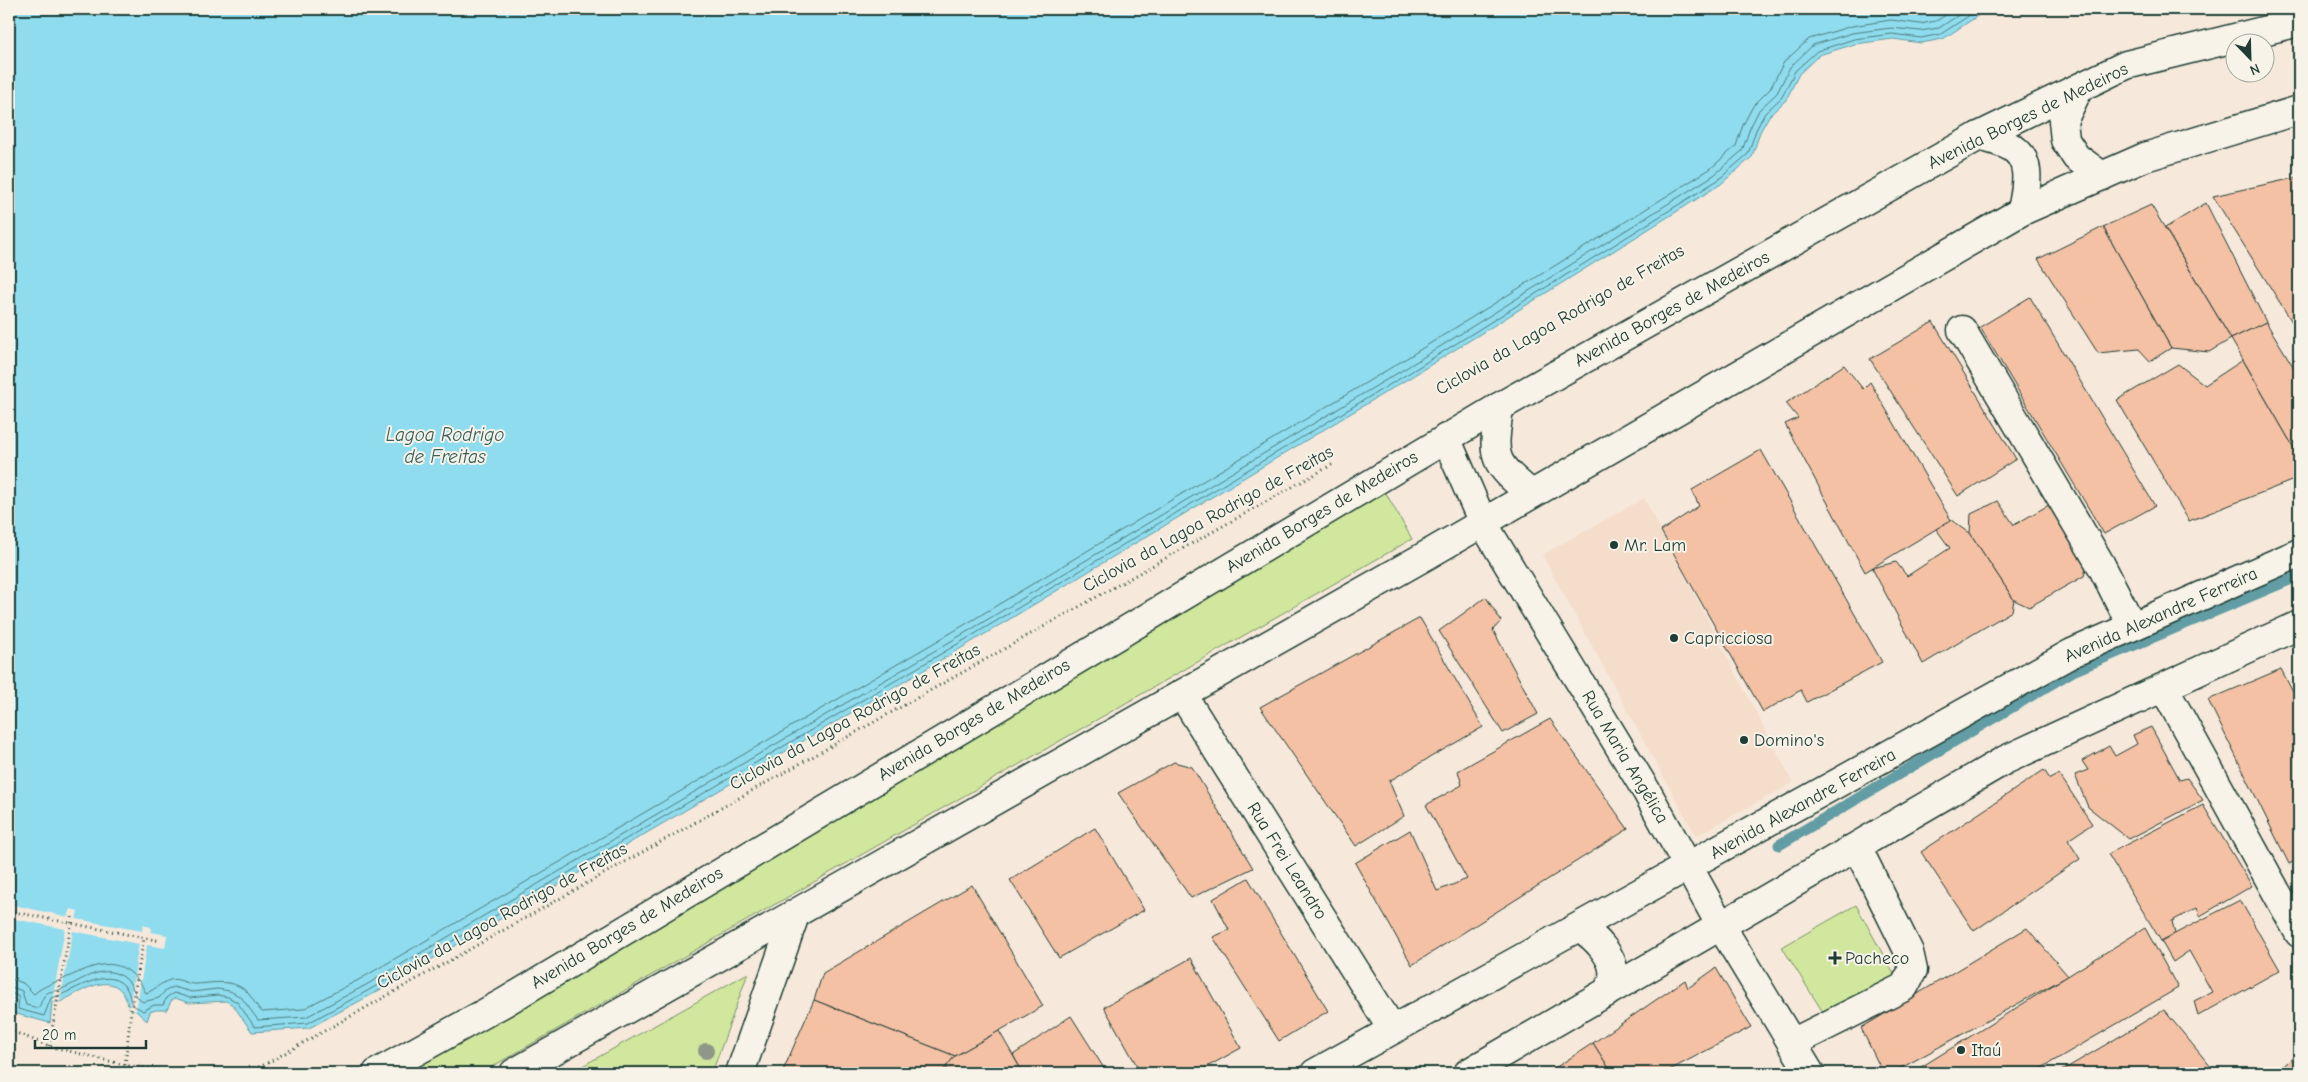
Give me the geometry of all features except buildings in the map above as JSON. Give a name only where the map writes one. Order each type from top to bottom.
[{"type":"main road","name":"Avenida Borges de Medeiros","points":[[377,1073],[505,1002],[1499,407],[1979,136],[2126,65],[2299,22]]},
{"type":"main road","points":[[2079,88],[2063,121],[2065,140],[2076,157],[2102,176]]},
{"type":"main road","points":[[514,1073],[1483,523],[2022,211],[2145,156],[2299,110]]},
{"type":"main road","points":[[1979,136],[2011,146],[2025,162],[2028,181],[2022,211]]},
{"type":"main road","points":[[1962,330],[2100,565],[2132,626]]},
{"type":"main road","points":[[1499,407],[1494,448],[1499,463],[1507,474],[1531,494]]},
{"type":"main road","name":"Rua Maria Angélica","points":[[1446,438],[1483,523],[1647,792],[1722,926],[1810,1073]]},
{"type":"main road","name":"Avenida Alexandre Ferreira","points":[[1315,1073],[1690,867],[2072,653],[2299,553]]},
{"type":"main road","points":[[1468,1073],[2005,760],[2299,624]]},
{"type":"main road","points":[[2164,688],[2299,933]]},
{"type":"main road","name":"Rua Frei Leandro","points":[[1182,694],[1392,1029]]},
{"type":"main road","points":[[1792,1043],[1904,988],[1913,970],[1909,952],[1857,847]]},
{"type":"main road","points":[[740,1073],[795,915]]},
{"type":"main road","points":[[1579,927],[1594,936],[1609,956],[1614,979],[1606,993]]},
{"type":"path","name":"Ciclovia da Lagoa Rodrigo de Freitas","points":[[224,1073],[262,1066],[1344,458]]},
{"type":"path","points":[[9,912],[161,941]]},
{"type":"path","points":[[49,1046],[73,914]]},
{"type":"path","points":[[125,1065],[131,1011],[144,938]]},
{"type":"path","points":[[9,1030],[49,1046],[125,1065],[182,1073]]},
{"type":"shaded area","points":[[1644,498],[1793,783],[1696,836],[1542,555]]},
{"type":"green space","points":[[1384,490],[1412,539],[481,1073],[397,1073]]},
{"type":"green space","points":[[1856,905],[1897,980],[1826,1017],[1782,947]]},
{"type":"green space","points":[[748,973],[712,1073],[570,1073]]},
{"type":"water","name":"Lagoa Rodrigo de Freitas","points":[[9,9],[1988,9],[1943,39],[1921,43],[1893,39],[1855,44],[1819,55],[1799,74],[1786,100],[1769,116],[1760,132],[1752,157],[1721,184],[1411,377],[975,640],[371,995],[309,1028],[252,1032],[233,1005],[226,1001],[189,1003],[175,998],[171,1001],[167,1010],[150,1012],[147,1021],[136,1011],[129,1009],[124,996],[118,988],[110,984],[100,984],[80,991],[60,1002],[52,1002],[50,1023],[13,1013],[10,1008],[15,1000],[9,996]]},
{"type":"pier","points":[[9,904],[68,917],[71,909],[78,911],[76,919],[142,931],[143,925],[151,927],[151,932],[167,935],[165,948],[147,945],[136,1011],[129,1009],[139,944],[73,931],[60,1002],[52,1002],[65,929],[9,918]]},
{"type":"waterway","points":[[1779,845],[2073,671],[2299,576]]},
{"type":"place","name":"Mr. Lam","points":[[1614,545]]},
{"type":"place","name":"Capricciosa","points":[[1674,638]]},
{"type":"place","name":"Domino's","points":[[1744,740]]},
{"type":"place","name":"Pacheco","points":[[1835,958]]},
{"type":"place","name":"Itaú","points":[[1961,1050]]}]
